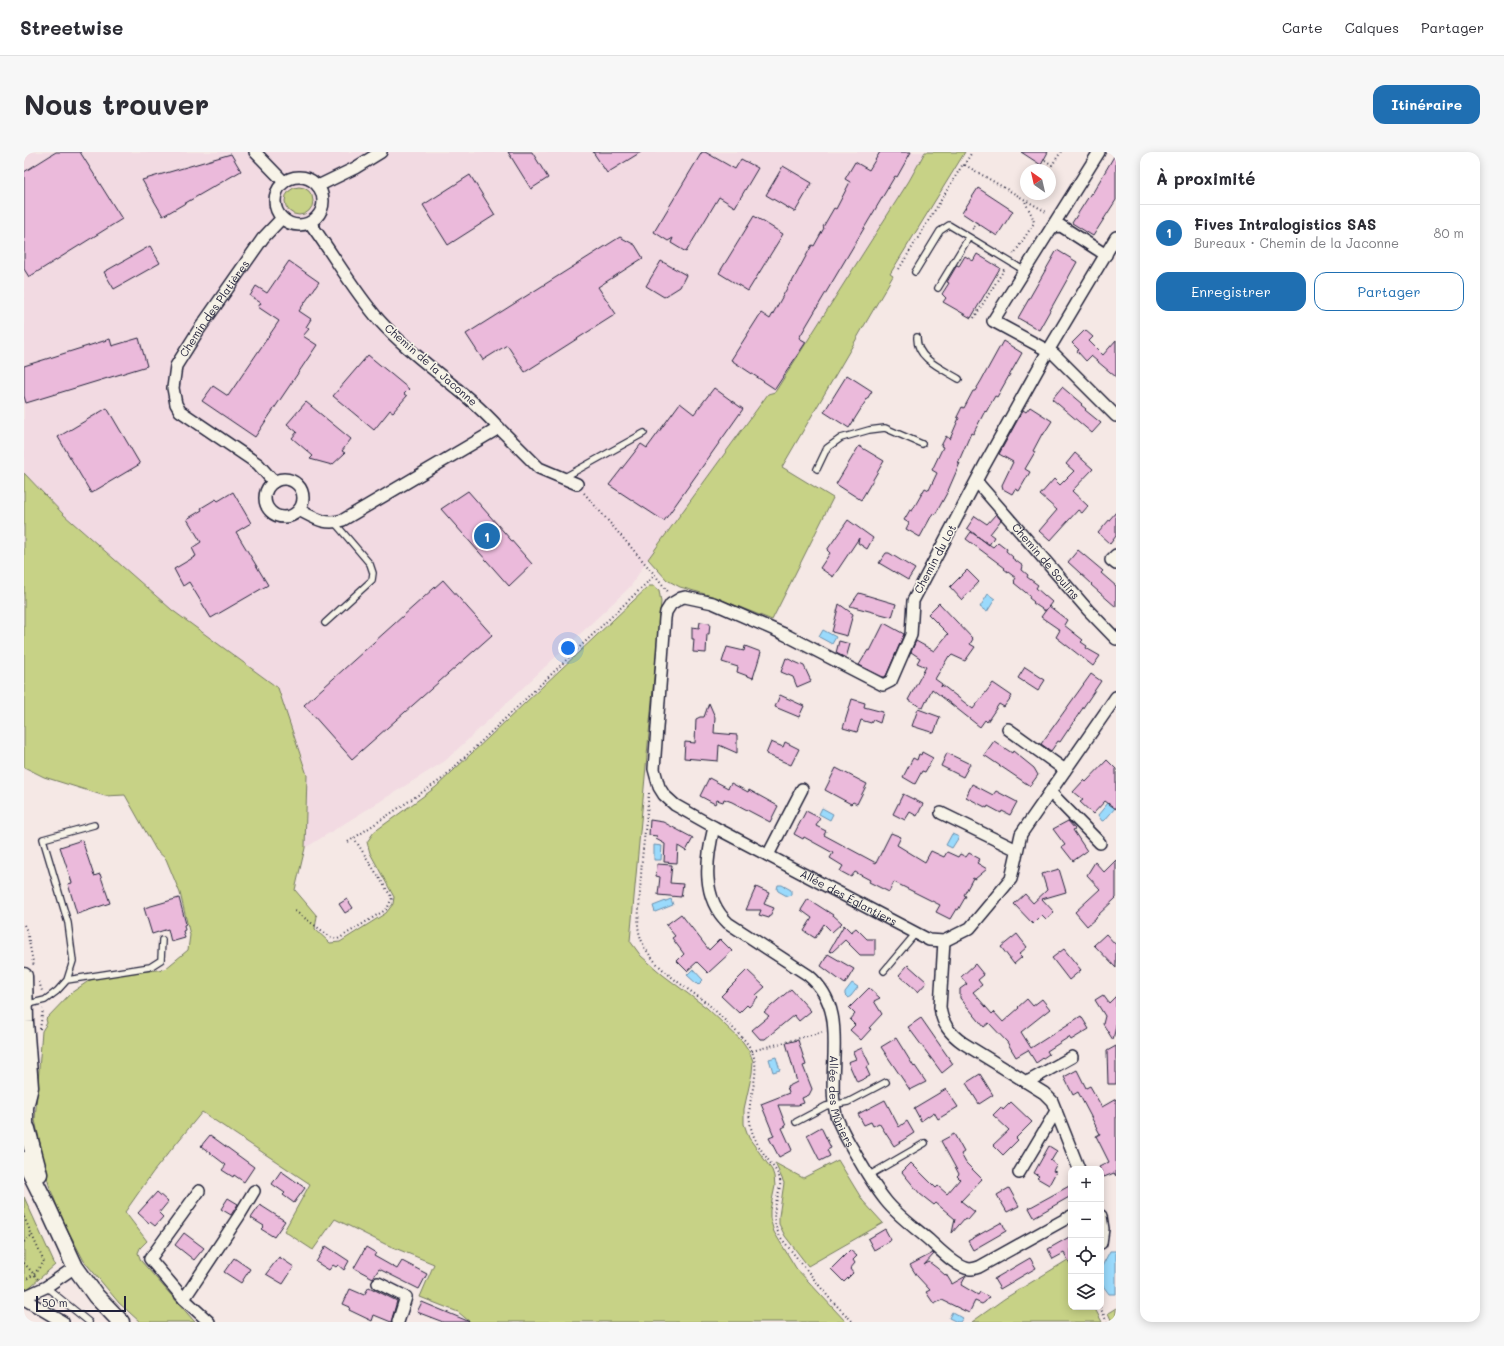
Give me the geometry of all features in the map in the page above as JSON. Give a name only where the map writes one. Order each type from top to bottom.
[{"type":"street","points":[[255,152],[284,182]]},
{"type":"street","points":[[318,186],[355,168],[381,152]]},
{"type":"street","points":[[1098,152],[994,321],[1054,354],[1116,416]]},
{"type":"street","points":[[298,176],[313,180],[318,186],[323,198],[321,210],[316,218],[310,223],[304,225],[292,224],[282,218],[277,210],[275,198],[276,192],[284,182],[298,176]]},
{"type":"street","name":"Chemin des Platières","points":[[274,482],[258,464],[180,411],[176,404],[172,388],[176,366],[198,331],[263,238],[282,218]]},
{"type":"street","name":"Chemin de la Jaconne","points":[[310,223],[379,320],[410,350],[482,410],[539,468],[577,484]]},
{"type":"street","points":[[1052,227],[1061,226],[1106,254]]},
{"type":"street","name":"Chemin du Lot","points":[[675,601],[685,597],[713,603],[784,634],[883,685],[892,681],[911,635],[913,601],[977,482],[984,466],[1048,351],[1115,241]]},
{"type":"street","points":[[299,510],[327,523],[336,523],[499,428]]},
{"type":"street","points":[[279,479],[291,480],[301,487],[304,499],[299,510],[288,517],[282,517],[270,511],[265,499],[269,486],[279,479]]},
{"type":"street","name":"Chemin de Soulins","points":[[977,482],[1088,610],[1116,639]]},
{"type":"street","points":[[1116,555],[1111,560],[1116,564]]},
{"type":"street","name":"Allée des Églantiers","points":[[675,601],[669,608],[665,618],[654,769],[659,787],[669,800],[675,805],[714,827],[929,940],[944,940]]},
{"type":"street","points":[[1078,1166],[1052,1101],[1044,1093],[1027,1082],[962,1043],[944,1024],[940,1007],[944,940],[970,928],[1011,879],[1021,834],[1116,697]]},
{"type":"street","points":[[1008,729],[1065,770]]},
{"type":"street","points":[[768,855],[802,789]]},
{"type":"street","points":[[1050,792],[1100,843]]},
{"type":"street","points":[[941,813],[1017,850]]},
{"type":"street","name":"Allée des Mûriers","points":[[714,827],[710,846],[708,884],[710,896],[718,912],[735,928],[778,954],[814,980],[825,995],[833,1016],[832,1092],[836,1116],[868,1176],[886,1202],[957,1264],[970,1269],[979,1267],[1068,1218]]},
{"type":"street","points":[[24,976],[25,1025],[30,1087],[26,1107],[25,1131],[47,1206]]},
{"type":"street","points":[[1027,1082],[1072,1057]]},
{"type":"street","points":[[1019,1173],[1056,1111]]},
{"type":"street","points":[[24,1160],[75,1267],[96,1296],[121,1322]]},
{"type":"street","points":[[199,1191],[150,1259],[184,1299],[208,1322]]},
{"type":"street","points":[[184,1299],[254,1191]]},
{"type":"street","points":[[63,1322],[24,1298],[75,1267]]},
{"type":"street","points":[[378,1283],[406,1297],[398,1322]]},
{"type":"lane","points":[[915,272],[940,231],[949,225],[1025,271]]},
{"type":"lane","points":[[938,288],[969,237]]},
{"type":"lane","points":[[917,337],[917,344],[921,354],[932,363],[959,379]]},
{"type":"lane","points":[[817,469],[827,448],[841,438],[869,430],[885,428],[922,444]]},
{"type":"lane","points":[[563,478],[644,433]]},
{"type":"lane","points":[[325,623],[372,580],[373,573],[364,556],[336,523]]},
{"type":"lane","points":[[25,1005],[44,1000],[57,991],[67,980],[73,961],[68,923],[43,839],[94,825]]},
{"type":"lane","points":[[884,971],[916,933]]},
{"type":"lane","points":[[67,980],[150,967],[161,960],[162,940]]},
{"type":"lane","points":[[796,1122],[826,1106],[848,1102],[886,1082]]},
{"type":"lane","points":[[868,1176],[925,1144]]},
{"type":"lane","points":[[46,1286],[89,1322]]},
{"type":"path","points":[[899,269],[963,164],[972,152]]},
{"type":"path","points":[[1045,160],[1052,165],[1060,152]]},
{"type":"path","points":[[964,164],[1020,197]]},
{"type":"path","points":[[1025,200],[1052,215]]},
{"type":"path","points":[[974,318],[1034,223],[1025,200]]},
{"type":"path","points":[[977,222],[972,228],[978,232]]},
{"type":"path","points":[[1008,250],[1014,254]]},
{"type":"path","points":[[577,484],[655,575],[675,601]]},
{"type":"path","points":[[348,842],[442,779],[655,575]]},
{"type":"path","points":[[649,791],[638,912],[639,935],[642,945],[647,953],[662,969],[710,1006],[745,1040],[752,1052],[756,1064],[756,1071],[749,1109],[749,1121],[752,1134],[756,1142],[775,1170],[780,1181],[775,1208],[774,1220],[776,1229],[790,1250],[830,1299],[853,1322]]},
{"type":"path","points":[[295,911],[332,938],[338,939],[387,908],[392,898],[354,838]]},
{"type":"path","points":[[752,1052],[818,1032],[834,1031]]},
{"type":"path","points":[[24,1217],[44,1262],[34,1274],[24,1281]]},
{"type":"path","points":[[24,1241],[32,1235]]},
{"type":"path","points":[[24,1263],[46,1286]]},
{"type":"path","points":[[1101,1310],[1107,1322]]},
{"type":"shaded area","points":[[24,152],[925,152],[909,181],[775,392],[768,394],[649,557],[631,586],[445,761],[305,848],[307,775],[278,688],[172,611],[64,515],[24,473]]},
{"type":"green space","points":[[925,152],[965,152],[890,274],[893,276],[782,467],[833,498],[772,620],[712,596],[680,587],[667,580],[648,559],[768,394],[775,392],[909,181]]},
{"type":"green space","points":[[299,187],[309,191],[313,201],[309,211],[299,215],[289,211],[285,201],[289,191]]},
{"type":"green space","points":[[24,473],[64,515],[172,610],[278,688],[307,775],[305,848],[295,890],[317,916],[315,929],[330,943],[340,942],[386,913],[393,904],[394,897],[370,853],[367,842],[374,832],[436,787],[649,586],[654,586],[659,590],[661,602],[630,941],[641,956],[663,975],[707,1008],[743,1042],[749,1051],[753,1061],[752,1073],[744,1109],[744,1124],[749,1138],[772,1170],[774,1176],[775,1186],[770,1210],[770,1218],[774,1232],[796,1268],[846,1322],[470,1322],[458,1312],[420,1297],[434,1264],[385,1244],[335,1219],[313,1250],[284,1231],[310,1184],[202,1112],[153,1172],[125,1212],[147,1241],[140,1248],[138,1253],[141,1261],[195,1322],[140,1322],[119,1303],[84,1261],[61,1217],[49,1185],[35,1120],[42,1031],[47,1023],[46,1019],[71,993],[90,980],[99,977],[165,969],[188,950],[190,935],[180,893],[166,859],[156,850],[125,795],[105,796],[44,777],[24,767]]},
{"type":"green space","points":[[838,1160],[863,1201],[883,1223],[808,1266],[785,1236],[779,1224],[784,1183],[775,1163],[803,1178]]},
{"type":"green space","points":[[24,1197],[55,1265],[24,1292]]},
{"type":"green space","points":[[1068,1260],[1068,1310],[1096,1310],[1102,1322],[972,1322],[1004,1299]]},
{"type":"green space","points":[[1116,1308],[1116,1322],[1112,1322],[1108,1313]]},
{"type":"water","points":[[988,594],[995,599],[987,612],[980,607]]},
{"type":"water","points":[[823,630],[836,637],[832,644],[819,637]]},
{"type":"water","points":[[1108,803],[1115,808],[1105,820],[1102,821],[1098,815]]},
{"type":"water","points":[[822,808],[833,814],[830,820],[819,814]]},
{"type":"water","points":[[952,834],[959,837],[952,848],[946,845]]},
{"type":"water","points":[[654,845],[662,846],[661,860],[654,860]]},
{"type":"water","points":[[778,885],[782,885],[791,890],[791,895],[787,896],[778,891]]},
{"type":"water","points":[[671,899],[673,905],[655,912],[653,906]]},
{"type":"water","points":[[693,969],[703,980],[698,985],[687,975]]},
{"type":"water","points":[[852,983],[858,987],[848,998],[845,995],[845,992]]},
{"type":"water","points":[[776,1057],[780,1070],[773,1072],[769,1059]]},
{"type":"water","points":[[1110,1251],[1116,1251],[1116,1294],[1109,1294],[1104,1287],[1104,1262]]},
{"type":"water","points":[[952,1312],[963,1318],[960,1322],[949,1318]]},
{"type":"building","points":[[56,152],[80,152],[122,219],[29,277],[24,269],[24,172]]},
{"type":"building","points":[[508,152],[532,152],[548,178],[531,189]]},
{"type":"building","points":[[593,152],[641,152],[607,173]]},
{"type":"building","points":[[702,152],[705,152],[735,169],[741,159],[758,168],[735,207],[719,197],[686,252],[671,243],[673,238],[668,241],[654,232]]},
{"type":"building","points":[[880,152],[911,152],[897,177],[895,176],[799,338],[806,342],[775,389],[731,360],[761,313],[770,319],[812,245],[814,246],[834,208],[836,209],[850,182],[845,179],[855,162],[869,170]]},
{"type":"building","points":[[1021,152],[1048,152],[1042,164]]},
{"type":"building","points":[[1116,153],[1116,200],[1093,236],[1072,223],[1091,193],[1092,194]]},
{"type":"building","points":[[231,154],[241,171],[163,216],[142,180]]},
{"type":"building","points":[[783,166],[812,183],[795,212],[766,195]]},
{"type":"building","points":[[470,175],[495,215],[448,245],[423,205]]},
{"type":"building","points":[[978,188],[1013,211],[997,236],[962,213]]},
{"type":"building","points":[[754,216],[783,234],[748,291],[719,273]]},
{"type":"building","points":[[620,237],[635,245],[643,258],[598,287],[616,314],[525,372],[507,345],[483,360],[466,334]]},
{"type":"building","points":[[150,246],[160,263],[114,289],[104,272]]},
{"type":"building","points":[[1057,250],[1077,262],[1039,330],[1018,318]]},
{"type":"building","points":[[977,254],[1000,268],[971,318],[943,302],[946,298],[942,294],[957,265],[959,266],[965,256],[973,261]]},
{"type":"building","points":[[289,261],[319,282],[299,311],[311,319],[306,327],[309,329],[303,336],[317,345],[255,437],[202,401],[213,386],[228,396],[279,321],[258,307],[261,303],[250,296],[256,286],[267,293]]},
{"type":"building","points":[[661,261],[686,275],[680,287],[664,297],[646,286]]},
{"type":"building","points":[[1085,330],[1093,337],[1089,341],[1103,355],[1116,340],[1116,377],[1091,356],[1086,361],[1077,351],[1079,350],[1072,343]]},
{"type":"building","points":[[139,338],[147,366],[26,403],[24,396],[24,366],[110,339],[112,346]]},
{"type":"building","points":[[1003,341],[1022,353],[997,397],[995,396],[986,412],[985,411],[973,434],[971,433],[947,493],[935,515],[933,513],[920,537],[906,529],[909,523],[904,520],[910,510],[912,511],[925,488],[929,490],[937,473],[932,470],[943,447],[941,446],[946,436],[950,439],[962,407],[964,408],[973,391],[975,391]]},
{"type":"building","points":[[368,355],[409,389],[404,394],[407,396],[393,412],[390,410],[374,430],[333,396]]},
{"type":"building","points":[[847,375],[872,391],[849,428],[824,412]]},
{"type":"building","points":[[1062,387],[1082,404],[1081,405],[1086,409],[1085,410],[1101,423],[1092,433],[1052,399]]},
{"type":"building","points":[[714,388],[743,409],[664,521],[609,485],[641,444],[647,448],[680,403],[694,414]]},
{"type":"building","points":[[306,402],[351,439],[342,451],[345,453],[332,465],[310,459],[313,456],[292,438],[297,432],[287,424]]},
{"type":"building","points":[[1030,407],[1052,421],[1043,435],[1042,434],[1033,451],[1035,452],[1025,469],[1030,472],[1019,491],[1015,489],[1012,494],[1003,489],[1002,485],[1013,462],[999,454],[1023,410],[1026,412]]},
{"type":"building","points":[[107,408],[140,464],[91,493],[58,437]]},
{"type":"building","points":[[859,446],[884,461],[861,500],[836,484]]},
{"type":"building","points":[[1075,453],[1093,469],[1072,491],[1088,506],[1082,513],[1078,510],[1050,541],[1039,531],[1057,510],[1040,495],[1054,479],[1060,485],[1074,471],[1066,464]]},
{"type":"building","points":[[468,491],[532,564],[509,586],[441,509]]},
{"type":"building","points":[[233,492],[251,523],[236,532],[268,585],[211,618],[189,582],[183,586],[174,569],[196,556],[192,548],[201,542],[187,519],[216,499],[218,501]]},
{"type":"building","points":[[1116,512],[1116,536],[1110,544],[1098,533]]},
{"type":"building","points":[[996,514],[1001,520],[990,534],[994,537],[989,545],[967,528],[975,516],[987,524]]},
{"type":"building","points":[[848,520],[873,538],[867,549],[858,543],[859,538],[833,577],[820,568],[830,553],[827,550]]},
{"type":"building","points":[[971,532],[993,547],[998,542],[1007,549],[1006,551],[1013,557],[1012,558],[1023,566],[1022,570],[1028,575],[1027,577],[1038,585],[1036,588],[1052,602],[1045,611],[1033,603],[1034,602],[1029,598],[1030,596],[1014,583],[1016,578],[966,539]]},
{"type":"building","points":[[1078,550],[1103,571],[1101,573],[1116,586],[1116,607],[1068,562]]},
{"type":"building","points":[[886,553],[889,553],[915,569],[908,580],[879,563]]},
{"type":"building","points":[[967,570],[979,582],[962,600],[950,587]]},
{"type":"building","points":[[443,580],[492,635],[352,759],[304,705]]},
{"type":"building","points":[[859,593],[896,604],[892,617],[850,606]]},
{"type":"building","points":[[939,603],[973,639],[970,644],[975,647],[965,661],[952,655],[950,657],[949,656],[935,679],[942,684],[941,687],[942,685],[973,709],[993,683],[1012,696],[1004,707],[999,704],[987,722],[985,720],[980,727],[932,689],[923,708],[908,700],[926,667],[917,663],[920,658],[911,652],[916,641],[934,651],[948,634],[928,614]]},
{"type":"building","points":[[839,604],[853,614],[847,636],[832,632]]},
{"type":"building","points":[[1049,606],[1067,620],[1064,625],[1083,640],[1081,642],[1087,646],[1086,648],[1100,656],[1093,666],[1056,637],[1060,630],[1041,617]]},
{"type":"building","points":[[700,622],[710,623],[709,634],[707,634],[706,653],[693,652],[694,639],[692,639],[692,627],[699,628]]},
{"type":"building","points":[[884,623],[904,634],[886,676],[883,677],[859,665],[868,650],[870,651]]},
{"type":"building","points":[[839,641],[850,644],[846,658],[836,653]]},
{"type":"building","points":[[745,646],[761,652],[753,678],[737,672],[738,667],[722,662],[727,647],[744,651]]},
{"type":"building","points":[[786,658],[804,666],[811,681],[797,687],[793,677],[781,672]]},
{"type":"building","points":[[1025,667],[1045,680],[1038,691],[1018,678]]},
{"type":"building","points":[[1091,674],[1101,681],[1060,742],[1058,741],[1051,751],[1041,744]]},
{"type":"building","points":[[780,695],[804,706],[799,717],[775,707]]},
{"type":"building","points":[[852,699],[865,703],[864,707],[883,712],[880,723],[873,720],[871,723],[861,720],[857,732],[843,728]]},
{"type":"building","points":[[709,703],[715,717],[714,733],[737,735],[737,753],[719,745],[718,761],[684,758],[685,742],[695,743],[696,719],[704,717]]},
{"type":"building","points":[[918,709],[940,717],[934,733],[912,726]]},
{"type":"building","points":[[994,741],[1012,753],[1013,751],[1034,768],[1038,775],[1030,786],[984,755]]},
{"type":"building","points":[[771,742],[783,747],[785,742],[799,749],[791,765],[766,754]]},
{"type":"building","points":[[922,752],[933,758],[925,772],[922,771],[915,784],[903,777],[913,758],[917,760],[919,754],[921,755]]},
{"type":"building","points":[[947,753],[970,764],[963,777],[941,766]]},
{"type":"building","points":[[1107,760],[1116,769],[1116,809],[1105,801],[1093,814],[1080,802],[1083,800],[1073,792],[1084,780],[1086,782]]},
{"type":"building","points":[[836,768],[867,784],[857,804],[853,802],[851,804],[825,790]]},
{"type":"building","points":[[709,778],[728,788],[731,783],[748,792],[749,790],[778,806],[770,822],[724,799],[723,802],[717,800],[715,804],[700,796]]},
{"type":"building","points":[[972,784],[993,795],[996,791],[1017,802],[1010,815],[1002,811],[1001,813],[988,806],[987,808],[966,797]]},
{"type":"building","points":[[903,794],[923,804],[917,816],[910,812],[905,820],[893,814]]},
{"type":"building","points":[[806,811],[820,818],[816,826],[826,831],[824,835],[876,863],[891,833],[901,837],[897,845],[925,862],[931,851],[944,857],[947,852],[958,857],[960,854],[966,857],[969,853],[980,859],[977,863],[987,869],[975,879],[973,878],[964,895],[966,896],[958,910],[956,909],[950,919],[936,912],[940,905],[894,882],[889,892],[869,882],[870,880],[855,872],[851,877],[840,871],[843,866],[830,858],[833,853],[804,837],[803,839],[794,834]]},
{"type":"building","points":[[650,820],[663,822],[693,838],[686,851],[678,846],[677,863],[664,862],[665,844],[656,839],[657,836],[649,835]]},
{"type":"building","points":[[1068,821],[1075,829],[1073,830],[1087,851],[1073,861],[1062,847],[1065,845],[1053,829]]},
{"type":"building","points":[[82,840],[94,876],[100,874],[110,903],[77,914],[68,884],[72,883],[60,847]]},
{"type":"building","points":[[1116,860],[1116,898],[1087,926],[1075,912],[1100,889],[1087,875],[1095,862],[1104,872]]},
{"type":"building","points":[[657,864],[672,865],[670,883],[683,884],[681,897],[658,895],[660,877],[656,876]]},
{"type":"building","points":[[1059,869],[1066,892],[1042,899],[1054,912],[1046,919],[1042,915],[1033,924],[1014,904],[1025,894],[1033,903],[1047,890],[1042,874]]},
{"type":"building","points":[[756,887],[769,893],[764,904],[774,908],[769,918],[759,915],[761,910],[746,910]]},
{"type":"building","points":[[179,898],[186,924],[184,925],[185,930],[183,931],[185,938],[171,942],[168,929],[152,934],[144,908]]},
{"type":"building","points":[[347,899],[353,908],[345,913],[339,904]]},
{"type":"building","points":[[808,899],[833,915],[842,923],[832,932],[824,924],[815,938],[804,931],[812,918],[801,910]]},
{"type":"building","points":[[681,914],[709,950],[720,939],[732,951],[708,973],[697,962],[687,971],[677,961],[684,954],[672,938],[675,936],[666,925]]},
{"type":"building","points":[[844,925],[851,932],[856,928],[867,939],[875,939],[875,955],[860,955],[845,940],[832,952],[829,951]]},
{"type":"building","points":[[1017,934],[1027,947],[1019,954],[1022,957],[1014,964],[1001,947]]},
{"type":"building","points":[[1106,934],[1116,945],[1116,968],[1094,945]]},
{"type":"building","points":[[1064,949],[1081,970],[1069,980],[1052,958]]},
{"type":"building","points":[[828,954],[854,969],[845,984],[821,966]]},
{"type":"building","points":[[975,964],[984,975],[978,980],[982,985],[973,992],[992,1014],[994,1012],[1003,1022],[1027,999],[1033,1006],[1042,999],[1050,1009],[1021,1032],[1031,1048],[1081,1016],[1089,1029],[1071,1040],[1069,1037],[1047,1051],[1049,1054],[1036,1063],[1028,1050],[1016,1057],[1007,1042],[989,1023],[984,1027],[960,998],[960,989],[967,984],[961,977]]},
{"type":"building","points":[[908,965],[927,982],[918,992],[899,975]]},
{"type":"building","points":[[747,970],[765,987],[756,995],[758,997],[749,1007],[747,1005],[739,1013],[721,996]]},
{"type":"building","points":[[869,988],[880,998],[874,1001],[882,1014],[869,1028],[871,1029],[861,1040],[850,1030],[855,1025],[850,1020],[855,1014],[849,1008]]},
{"type":"building","points":[[791,989],[811,1011],[799,1021],[794,1015],[765,1039],[760,1039],[752,1030],[769,1016],[764,1012]]},
{"type":"building","points":[[1103,995],[1109,1003],[1116,996],[1116,1026],[1113,1040],[1103,1024],[1105,1016],[1095,1000]]},
{"type":"building","points":[[921,1018],[953,1064],[942,1073],[908,1027]]},
{"type":"building","points":[[896,1038],[914,1067],[915,1066],[926,1082],[910,1090],[881,1047]]},
{"type":"building","points":[[798,1040],[806,1065],[803,1066],[812,1089],[809,1095],[802,1098],[804,1103],[798,1105],[778,1105],[786,1126],[782,1128],[792,1150],[779,1157],[769,1138],[774,1136],[761,1104],[789,1093],[787,1087],[797,1082],[786,1043]]},
{"type":"building","points":[[1116,1046],[1116,1084],[1108,1084],[1107,1051]]},
{"type":"building","points":[[862,1048],[870,1065],[866,1067],[870,1076],[857,1082],[848,1062],[856,1059],[853,1052]]},
{"type":"building","points":[[1077,1070],[1086,1088],[1090,1086],[1102,1107],[1116,1099],[1116,1176],[1114,1173],[1104,1177],[1104,1166],[1101,1166],[1109,1162],[1096,1136],[1100,1134],[1078,1092],[1073,1095],[1064,1077]]},
{"type":"building","points":[[980,1074],[993,1095],[979,1104],[966,1083]]},
{"type":"building","points":[[946,1089],[958,1107],[938,1119],[934,1112],[921,1121],[914,1108]]},
{"type":"building","points":[[885,1100],[899,1127],[907,1121],[914,1133],[894,1146],[879,1123],[873,1126],[871,1122],[864,1125],[858,1114]]},
{"type":"building","points":[[1011,1102],[1032,1122],[1016,1138],[1018,1140],[1003,1155],[993,1145],[1009,1130],[993,1115],[1001,1107],[1003,1110]]},
{"type":"building","points":[[821,1127],[831,1148],[827,1150],[830,1156],[820,1161],[807,1135]]},
{"type":"building","points":[[954,1134],[964,1152],[961,1154],[966,1163],[982,1179],[961,1201],[975,1212],[968,1220],[965,1218],[952,1233],[955,1219],[936,1203],[934,1205],[920,1194],[902,1172],[911,1163],[936,1188],[938,1186],[947,1194],[960,1179],[957,1176],[959,1174],[941,1141]]},
{"type":"building","points":[[210,1135],[254,1167],[244,1182],[234,1175],[233,1177],[222,1170],[226,1165],[201,1146]]},
{"type":"building","points":[[1049,1146],[1057,1151],[1051,1161],[1056,1165],[1053,1171],[1056,1172],[1049,1185],[1037,1178],[1039,1176],[1034,1173]]},
{"type":"building","points":[[281,1171],[305,1188],[294,1203],[283,1195],[285,1193],[272,1184]]},
{"type":"building","points":[[1068,1187],[1068,1198],[1034,1217],[1029,1208]]},
{"type":"building","points":[[1009,1188],[1019,1206],[1007,1212],[997,1195]]},
{"type":"building","points":[[157,1192],[168,1202],[159,1213],[163,1217],[155,1226],[150,1222],[149,1223],[138,1213]]},
{"type":"building","points":[[228,1198],[238,1204],[231,1215],[221,1209]]},
{"type":"building","points":[[260,1205],[285,1221],[274,1237],[261,1229],[264,1226],[251,1218]]},
{"type":"building","points":[[1002,1222],[1006,1231],[973,1250],[968,1241]]},
{"type":"building","points":[[885,1229],[891,1240],[874,1250],[868,1239]]},
{"type":"building","points":[[184,1233],[204,1248],[194,1260],[175,1245]]},
{"type":"building","points":[[1068,1238],[1068,1260],[1064,1253],[1053,1259],[1048,1249]]},
{"type":"building","points":[[326,1246],[349,1261],[344,1270],[338,1265],[336,1267],[333,1265],[329,1270],[316,1262]]},
{"type":"building","points":[[366,1247],[376,1253],[374,1256],[397,1269],[402,1261],[427,1274],[419,1289],[379,1269],[373,1278],[354,1268]]},
{"type":"building","points":[[850,1250],[857,1256],[853,1260],[855,1263],[850,1269],[853,1273],[844,1282],[831,1269]]},
{"type":"building","points":[[933,1253],[934,1254],[924,1265],[929,1262],[945,1275],[946,1274],[952,1284],[966,1276],[961,1285],[978,1295],[980,1292],[989,1297],[985,1302],[982,1304],[975,1301],[969,1313],[942,1300],[934,1304],[926,1292],[930,1290],[917,1276],[910,1265]]},
{"type":"building","points":[[279,1257],[294,1267],[283,1284],[266,1274]]},
{"type":"building","points":[[234,1258],[250,1269],[241,1283],[224,1272]]},
{"type":"building","points":[[1030,1258],[1036,1268],[1000,1289],[994,1279]]},
{"type":"building","points":[[369,1287],[397,1301],[391,1322],[374,1315],[372,1321],[349,1310],[350,1307],[343,1304],[350,1289],[364,1295]]},
{"type":"building","points":[[422,1302],[470,1322],[443,1322],[417,1312]]},
{"type":"place","name":"Fives Intralogistics SAS","points":[[487,536]]}]
